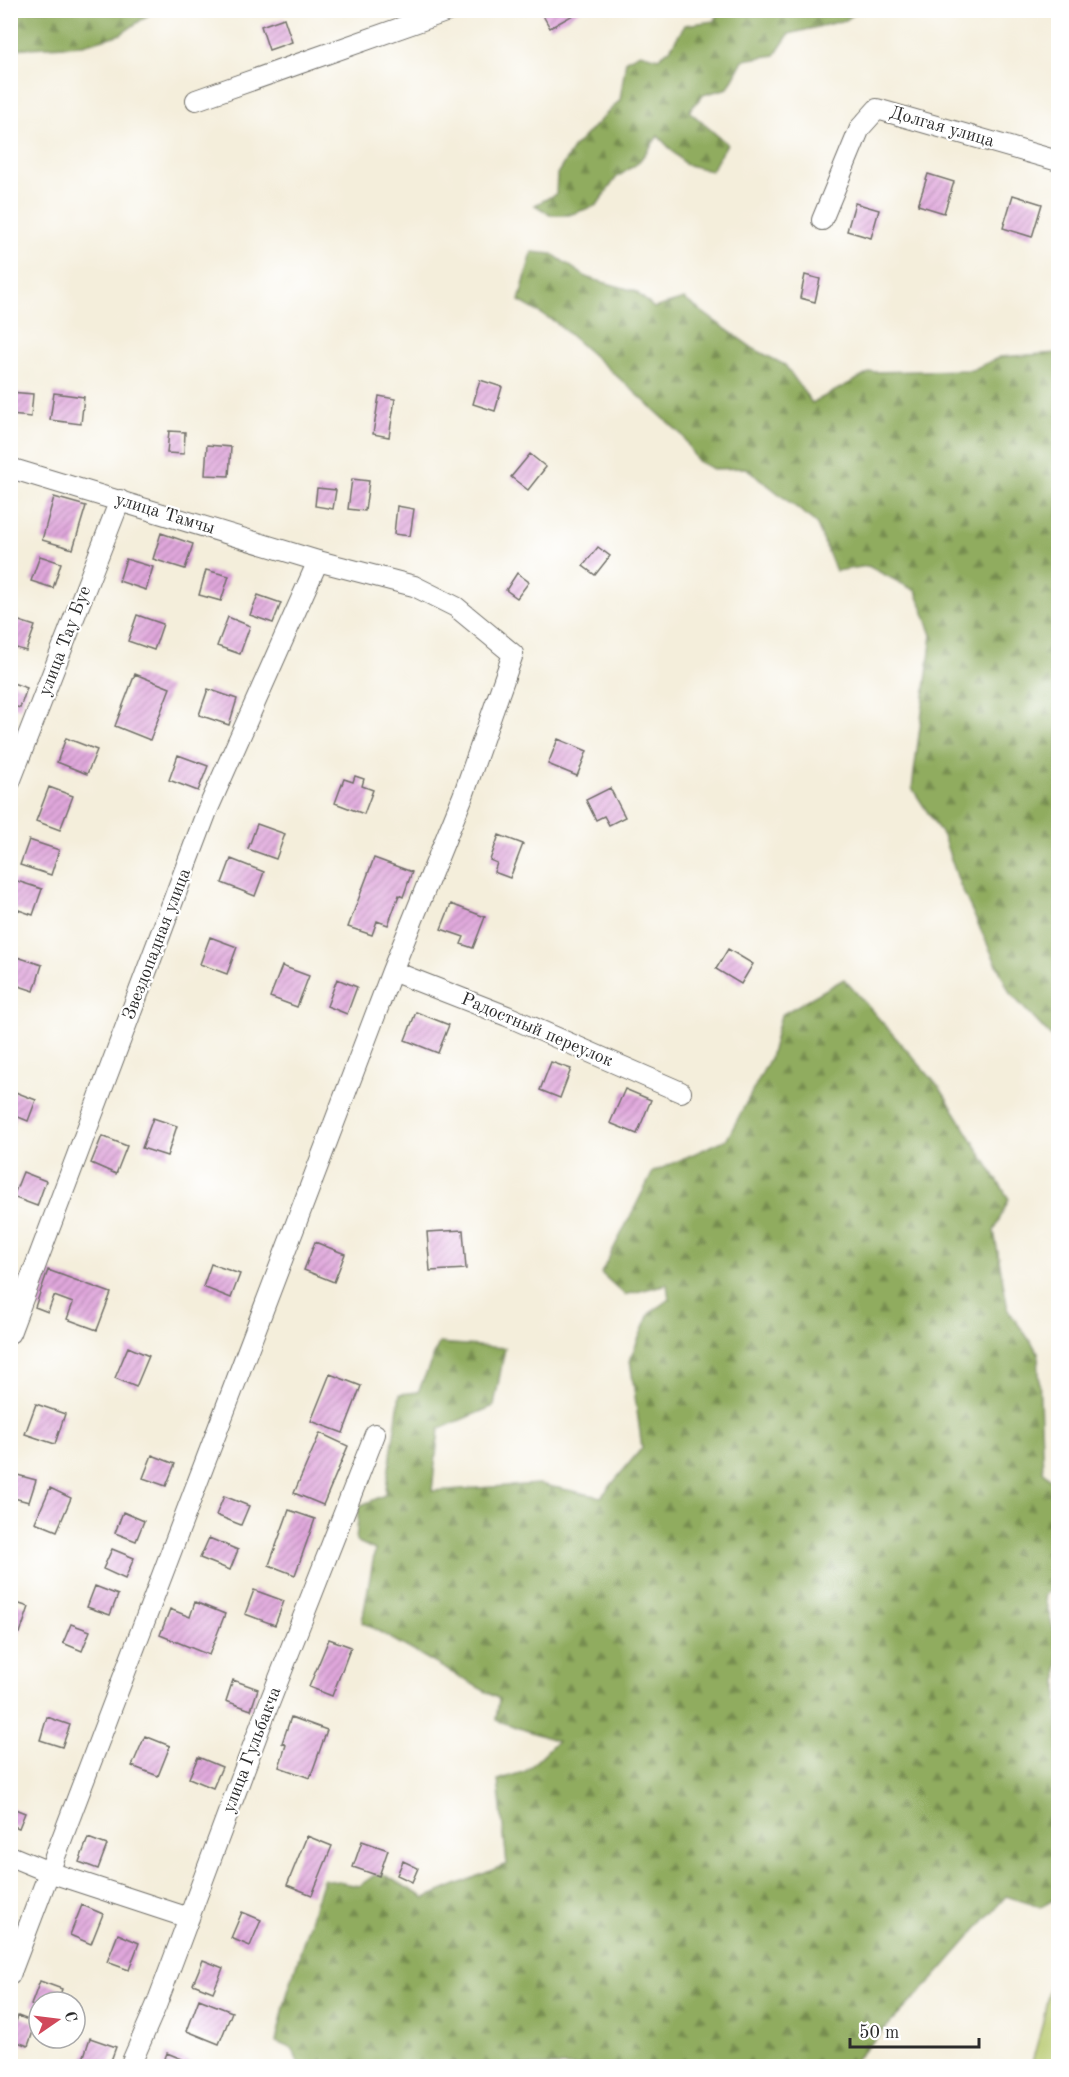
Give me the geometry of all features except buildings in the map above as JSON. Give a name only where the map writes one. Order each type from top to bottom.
[{"type":"street","points":[[196,100],[451,10]]},
{"type":"street","name":"Долгая улица","points":[[822,220],[860,128],[878,109],[1059,161]]},
{"type":"street","name":"улица Тамчы","points":[[10,468],[318,561],[414,586],[456,607],[513,654],[464,796],[392,971]]},
{"type":"street","name":"улица Тау Буе","points":[[10,782],[120,500]]},
{"type":"street","name":"Звездопадная улица","points":[[10,1333],[207,811],[318,561]]},
{"type":"street","points":[[10,1975],[392,971]]},
{"type":"street","name":"Радостный переулок","points":[[392,971],[507,1016],[681,1092]]},
{"type":"street","name":"улица Гульбакча","points":[[130,2067],[156,2006],[263,1719],[375,1434]]},
{"type":"street","points":[[10,1856],[50,1872],[189,1918]]},
{"type":"green space","points":[[11,10],[154,11],[121,34],[83,45],[11,49]]},
{"type":"green space","points":[[721,11],[858,11],[846,20],[789,34],[775,55],[743,60],[728,88],[703,95],[689,111],[727,144],[711,171],[685,164],[658,136],[638,163],[616,178],[597,205],[569,215],[551,215],[535,205],[556,194],[557,174],[574,147],[620,100],[626,60],[640,53],[658,58],[670,49],[685,25],[714,21]]},
{"type":"green space","points":[[532,252],[552,254],[588,278],[635,291],[654,308],[684,299],[754,349],[785,365],[812,403],[871,372],[972,370],[1000,357],[1058,353],[1058,1047],[1010,993],[960,885],[943,836],[912,788],[932,635],[916,591],[868,566],[836,571],[816,523],[746,468],[713,469],[697,461],[682,435],[628,386],[554,321],[519,301]]},
{"type":"green space","points":[[844,979],[940,1088],[1009,1199],[994,1231],[1008,1310],[1038,1352],[1043,1471],[1058,1488],[1058,1579],[1044,1596],[1058,1646],[1058,1897],[1041,1907],[1006,1896],[934,1978],[849,2066],[299,2066],[293,2049],[276,2042],[286,1998],[323,1879],[359,1886],[379,1872],[425,1898],[507,1864],[498,1780],[526,1771],[557,1741],[496,1720],[499,1699],[362,1622],[375,1550],[356,1541],[359,1506],[385,1495],[400,1394],[418,1392],[439,1343],[505,1348],[494,1406],[439,1429],[432,1491],[539,1484],[601,1497],[642,1448],[630,1359],[649,1314],[669,1299],[667,1284],[625,1295],[601,1273],[653,1172],[727,1139],[770,1058],[781,1015]]},
{"type":"green space","points":[[1058,1936],[1058,2066],[1031,2066],[1043,2022]]}]
